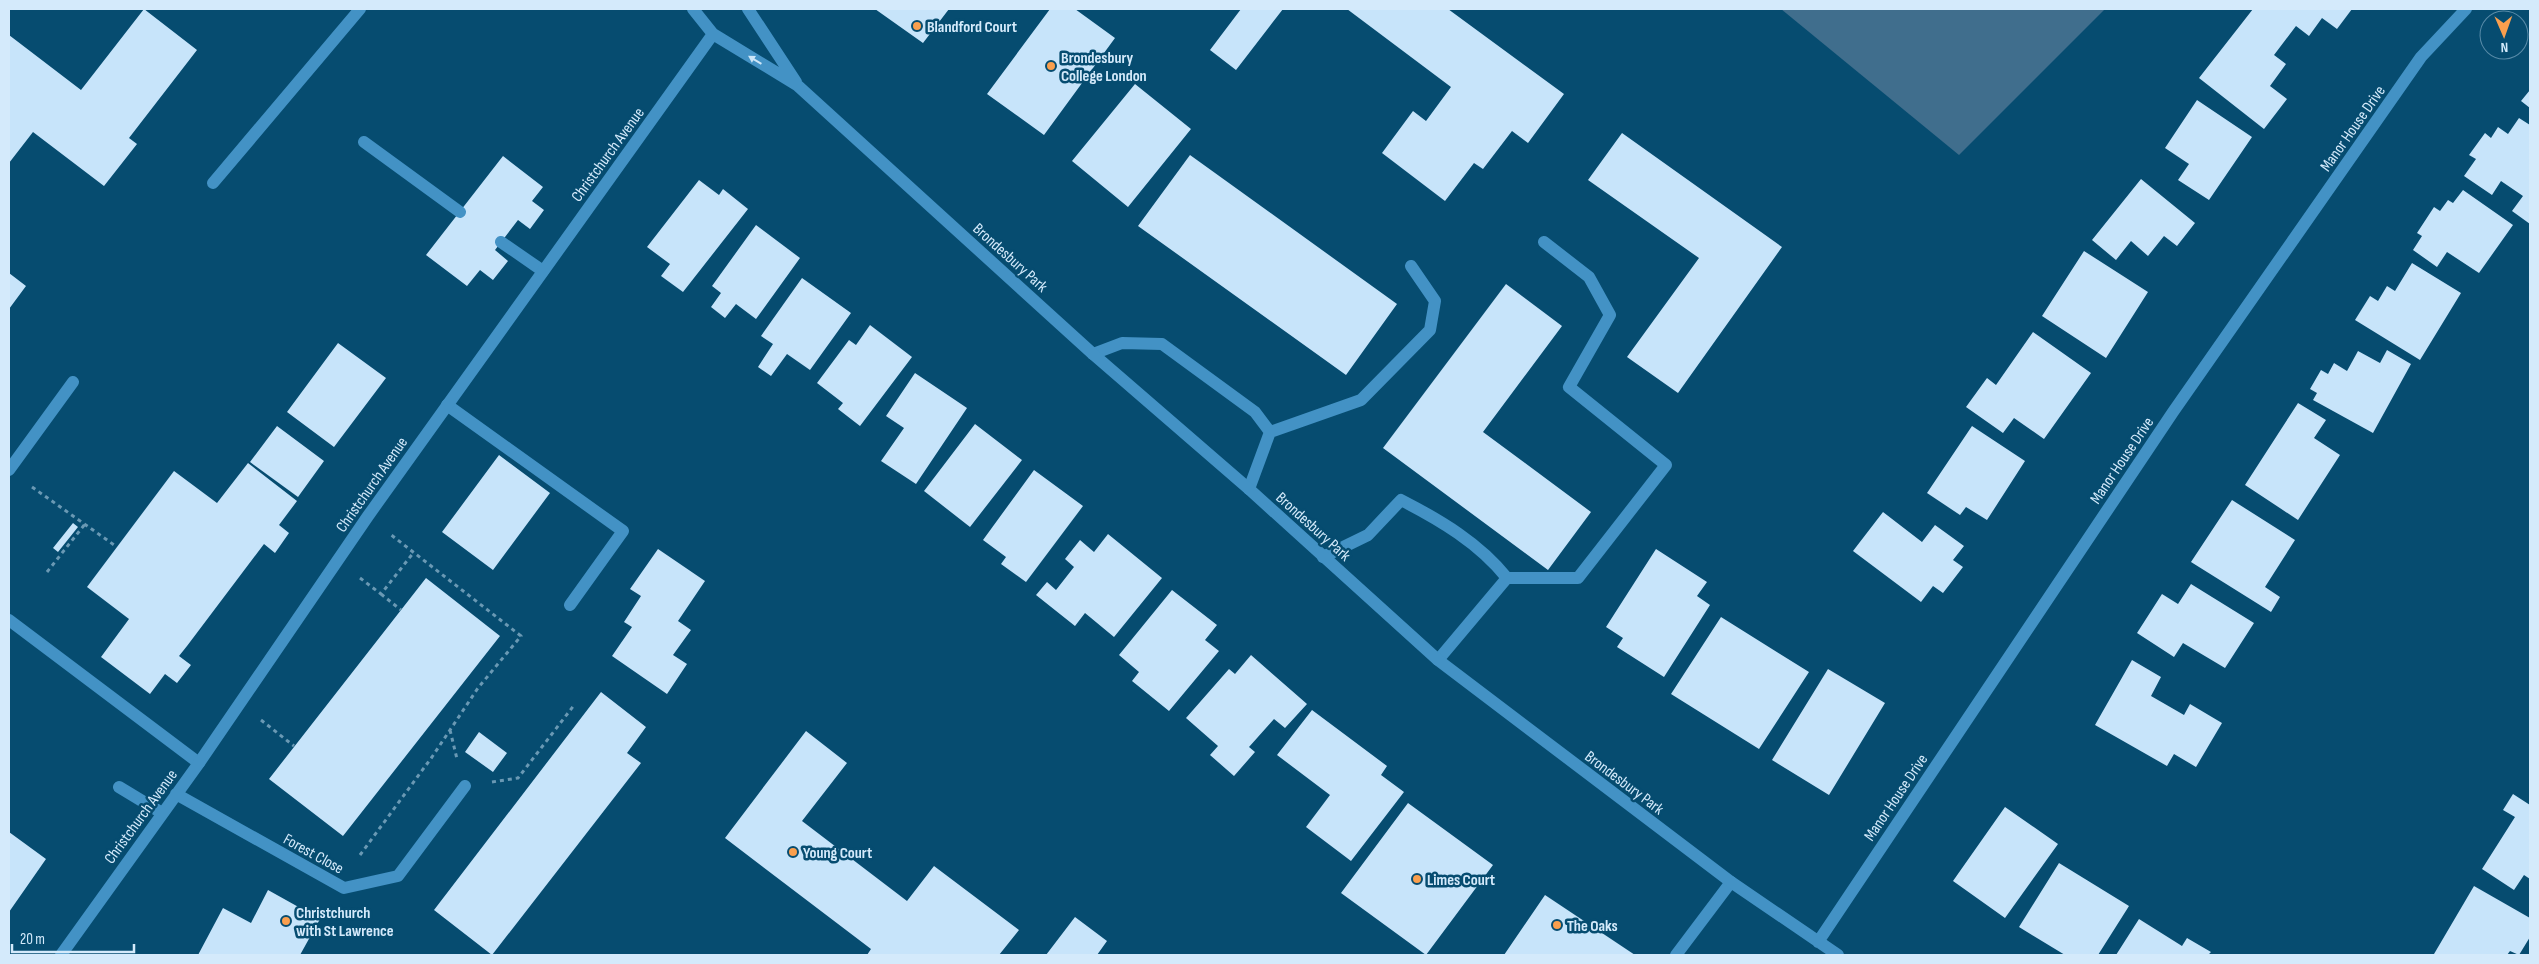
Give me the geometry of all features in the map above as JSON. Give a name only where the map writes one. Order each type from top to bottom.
[{"type":"street","points":[[213,183],[360,9]]},
{"type":"street","name":"Brondesbury Park","points":[[693,9],[713,34],[797,84],[1093,354],[1249,489],[1438,660],[1731,882],[1838,955]]},
{"type":"street","name":"Brondesbury Park","points":[[748,9],[797,84]]},
{"type":"street","name":"Manor House Drive","points":[[1818,942],[2179,404],[2421,57],[2466,9]]},
{"type":"street","name":"Christchurch Avenue","points":[[61,955],[199,763],[368,516],[713,34]]},
{"type":"street","points":[[364,142],[460,212]]},
{"type":"street","points":[[502,242],[543,271]]},
{"type":"street","points":[[1438,660],[1507,578],[1578,578],[1666,465],[1569,387],[1610,314],[1589,277],[1544,242]]},
{"type":"street","points":[[1270,432],[1361,400],[1430,330],[1435,301],[1411,266]]},
{"type":"street","points":[[1093,354],[1122,343],[1162,344],[1255,412],[1270,432]]},
{"type":"street","points":[[9,470],[73,382]]},
{"type":"street","points":[[446,406],[623,531],[570,605]]},
{"type":"street","points":[[1249,489],[1270,432]]},
{"type":"street","points":[[1323,557],[1368,535],[1400,500],[1441,520],[1495,563],[1507,578]]},
{"type":"street","points":[[9,620],[199,763]]},
{"type":"street","name":"Forest Close","points":[[176,794],[344,888],[398,876],[464,786]]},
{"type":"street","points":[[119,787],[162,812]]},
{"type":"street","points":[[1676,955],[1731,882]]},
{"type":"path","points":[[30,485],[117,547]]},
{"type":"path","points":[[344,888],[363,848],[450,730],[478,688],[521,636],[368,516]]},
{"type":"path","points":[[46,572],[85,524]]},
{"type":"path","points":[[381,594],[414,552]]},
{"type":"path","points":[[363,580],[401,610]]},
{"type":"path","points":[[450,730],[464,786],[518,778],[575,704]]},
{"type":"path","points":[[267,725],[294,746]]},
{"type":"shaded area","points":[[1781,9],[2105,9],[1959,155]]},
{"type":"building","points":[[144,9],[197,50],[129,138],[137,144],[104,186],[33,132],[9,163],[9,35],[81,90]]},
{"type":"building","name":"Blandford Court","points":[[875,9],[949,9],[923,43]]},
{"type":"building","name":"Brondesbury College London","points":[[1050,9],[1075,9],[1115,38],[1044,135],[987,94]]},
{"type":"building","points":[[1241,9],[1283,9],[1236,70],[1210,50]]},
{"type":"building","points":[[1347,9],[1448,9],[1564,94],[1528,143],[1512,131],[1483,169],[1474,163],[1445,201],[1382,153],[1413,111],[1426,121],[1451,87]]},
{"type":"building","points":[[2253,9],[2352,9],[2337,29],[2322,18],[2309,36],[2296,26],[2274,55],[2286,64],[2270,86],[2287,99],[2264,129],[2199,78]]},
{"type":"building","points":[[1135,84],[1191,129],[1128,207],[1072,161]]},
{"type":"building","points":[[2530,90],[2530,108],[2521,101]]},
{"type":"building","points":[[2197,100],[2252,137],[2209,200],[2178,180],[2189,164],[2165,148]]},
{"type":"building","points":[[2519,118],[2530,125],[2530,224],[2512,211],[2523,196],[2501,181],[2492,195],[2464,176],[2476,159],[2469,155],[2485,133],[2491,138],[2498,127],[2508,134]]},
{"type":"building","points":[[1622,133],[1782,247],[1678,393],[1627,357],[1699,258],[1588,180]]},
{"type":"building","points":[[1190,155],[1397,304],[1346,375],[1138,226]]},
{"type":"building","points":[[503,156],[543,187],[532,201],[544,210],[530,229],[518,220],[495,250],[508,261],[493,280],[480,270],[467,286],[426,255]]},
{"type":"building","points":[[2141,179],[2195,223],[2177,246],[2164,236],[2148,256],[2131,241],[2116,260],[2092,240]]},
{"type":"building","points":[[699,180],[719,195],[723,189],[748,209],[683,292],[661,276],[670,264],[647,247]]},
{"type":"building","points":[[2463,190],[2513,225],[2479,273],[2447,252],[2437,267],[2413,250],[2422,236],[2417,233],[2434,207],[2440,211],[2448,200],[2453,203]]},
{"type":"building","points":[[756,225],[800,258],[756,319],[736,304],[725,318],[711,307],[721,293],[712,286]]},
{"type":"building","points":[[2084,251],[2148,292],[2106,358],[2042,316]]},
{"type":"building","points":[[2412,263],[2461,293],[2420,360],[2355,320],[2370,296],[2378,301],[2387,286],[2395,291]]},
{"type":"building","points":[[9,273],[26,286],[9,309]]},
{"type":"building","points":[[802,278],[851,313],[810,370],[787,354],[771,376],[758,367],[773,344],[761,336]]},
{"type":"building","points":[[1506,284],[1562,326],[1483,432],[1591,512],[1548,570],[1383,448]]},
{"type":"building","points":[[870,325],[912,357],[860,426],[838,409],[843,403],[817,383],[849,340],[856,345]]},
{"type":"building","points":[[2033,332],[2091,373],[2044,439],[2014,418],[2003,433],[1966,407],[1987,378],[1996,385]]},
{"type":"building","points":[[338,343],[386,378],[334,447],[287,412]]},
{"type":"building","points":[[2387,350],[2411,364],[2373,433],[2313,400],[2317,393],[2310,389],[2321,370],[2328,374],[2334,363],[2347,371],[2358,351],[2380,363]]},
{"type":"building","points":[[915,373],[967,408],[916,484],[881,461],[904,428],[886,416]]},
{"type":"building","points":[[2298,403],[2326,420],[2314,438],[2340,455],[2298,520],[2245,485]]},
{"type":"building","points":[[975,424],[1022,460],[970,527],[924,491]]},
{"type":"building","points":[[277,426],[324,461],[298,497],[250,462]]},
{"type":"building","points":[[1972,426],[2025,461],[1987,520],[1966,507],[1960,515],[1927,493]]},
{"type":"building","points":[[499,455],[550,493],[493,570],[442,532]]},
{"type":"building","points":[[248,463],[297,501],[279,525],[289,533],[275,553],[264,544],[179,656],[191,665],[177,683],[165,674],[150,694],[101,657],[129,619],[87,587],[174,471],[217,503]]},
{"type":"building","points":[[1034,470],[1083,506],[1026,582],[1001,564],[1006,557],[983,540]]},
{"type":"building","points":[[2232,500],[2295,540],[2265,587],[2280,597],[2271,612],[2191,562]]},
{"type":"building","points":[[1883,512],[1922,542],[1935,525],[1964,546],[1953,560],[1963,567],[1943,593],[1933,586],[1921,602],[1853,551]]},
{"type":"building","points":[[73,523],[78,527],[58,552],[53,548]]},
{"type":"building","points":[[1108,534],[1162,578],[1114,637],[1085,613],[1075,626],[1036,595],[1047,582],[1056,590],[1074,567],[1065,559],[1080,540],[1094,552]]},
{"type":"building","points":[[658,549],[705,581],[678,621],[691,630],[673,655],[687,664],[667,694],[612,656],[632,627],[624,622],[641,596],[630,589]]},
{"type":"building","points":[[1656,549],[1707,582],[1697,596],[1710,605],[1664,677],[1617,647],[1623,638],[1606,627]]},
{"type":"building","points":[[426,578],[500,636],[343,836],[269,779]]},
{"type":"building","points":[[2191,584],[2254,623],[2225,668],[2183,643],[2174,657],[2137,633],[2162,594],[2178,604]]},
{"type":"building","points":[[1172,590],[1217,625],[1205,640],[1219,651],[1169,711],[1132,681],[1139,672],[1119,655]]},
{"type":"building","points":[[1721,617],[1809,672],[1759,749],[1671,694]]},
{"type":"building","points":[[1251,655],[1307,704],[1285,728],[1274,719],[1249,747],[1255,752],[1234,776],[1210,755],[1218,746],[1186,718],[1229,669],[1235,674]]},
{"type":"building","points":[[2132,660],[2161,677],[2151,696],[2184,715],[2190,704],[2222,723],[2196,767],[2174,754],[2167,766],[2095,725]]},
{"type":"building","points":[[1828,669],[1885,703],[1829,795],[1772,760]]},
{"type":"building","points":[[601,692],[646,727],[627,753],[641,763],[492,955],[434,910]]},
{"type":"building","points":[[1312,710],[1387,766],[1381,775],[1404,792],[1351,861],[1306,827],[1330,795],[1277,755]]},
{"type":"building","name":"Young Court","points":[[806,731],[847,763],[802,821],[907,901],[934,866],[1019,930],[999,955],[867,955],[871,949],[725,838]]},
{"type":"building","points":[[479,732],[507,753],[493,772],[465,752]]},
{"type":"building","points":[[2513,794],[2530,805],[2530,879],[2524,875],[2514,890],[2482,869],[2515,817],[2503,810]]},
{"type":"building","name":"Limes Court","points":[[1408,803],[1493,865],[1426,955],[1341,893]]},
{"type":"building","points":[[2005,807],[2058,844],[2005,918],[1953,881]]},
{"type":"building","points":[[9,832],[46,859],[9,912]]},
{"type":"building","points":[[2059,863],[2129,906],[2098,955],[2065,955],[2019,927]]},
{"type":"building","points":[[2474,886],[2530,918],[2530,937],[2519,955],[2510,951],[2507,955],[2434,954]]},
{"type":"building","name":"Christchurch with St Lawrence","points":[[268,890],[320,919],[300,955],[198,955],[223,908],[251,923]]},
{"type":"building","name":"The Oaks","points":[[1545,895],[1635,955],[1504,955]]},
{"type":"building","points":[[1075,917],[1107,941],[1097,955],[1046,955]]},
{"type":"building","points":[[2139,919],[2182,946],[2187,938],[2211,952],[2208,955],[2116,955]]},
{"type":"place","name":"Blandford Court","points":[[917,26]]},
{"type":"place","name":"Brondesbury College London","points":[[1051,66]]},
{"type":"place","name":"Young Court","points":[[793,852]]},
{"type":"place","name":"Limes Court","points":[[1417,879]]},
{"type":"place","name":"Christchurch with St Lawrence","points":[[286,921]]},
{"type":"place","name":"The Oaks","points":[[1557,925]]}]
